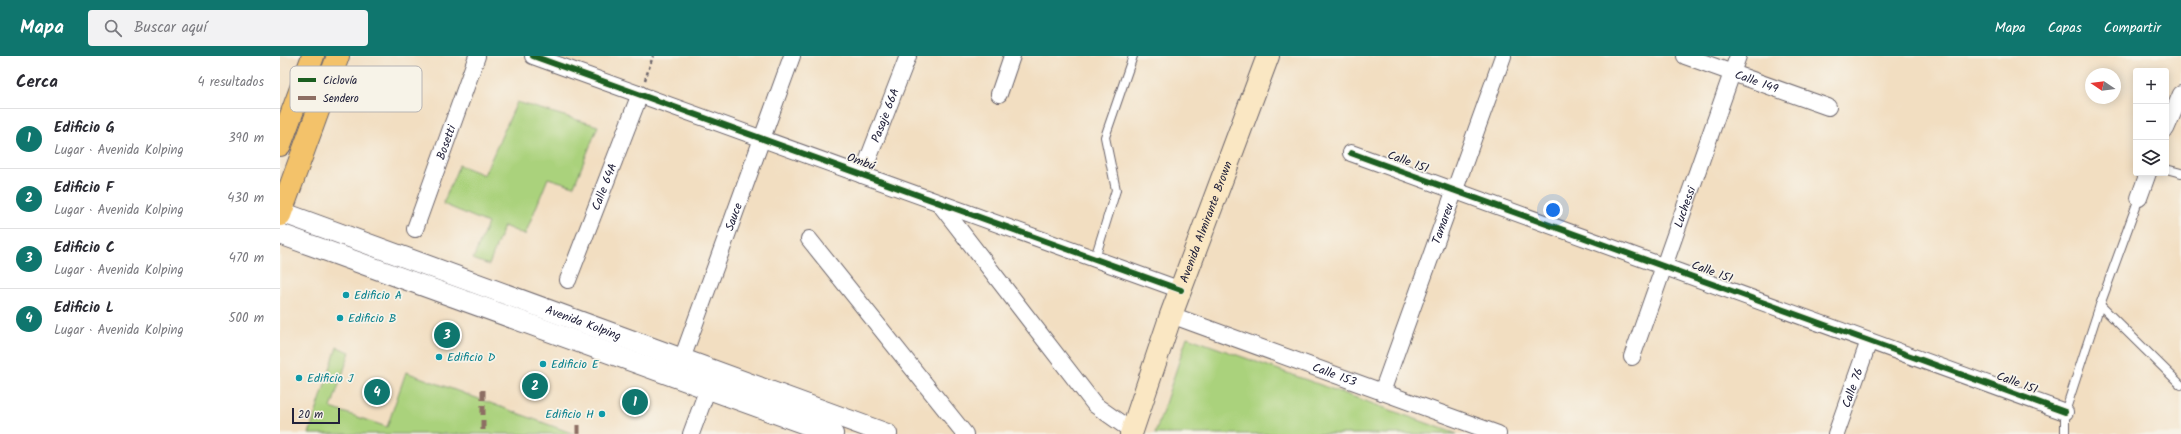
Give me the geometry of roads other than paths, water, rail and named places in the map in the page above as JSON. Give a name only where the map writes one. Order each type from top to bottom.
[{"type":"main road","points":[[309,66],[313,56]]},
{"type":"main road","points":[[334,66],[338,56]]},
{"type":"main road","name":"Avenida Almirante Brown","points":[[1131,432],[1171,315],[1268,56]]},
{"type":"main road","points":[[280,145],[292,112]]},
{"type":"main road","points":[[280,212],[317,112]]},
{"type":"street","name":"Bosetti","points":[[415,229],[476,56]]},
{"type":"street","name":"Ombú","points":[[533,56],[1181,290]]},
{"type":"street","name":"Sauce","points":[[676,377],[792,56]]},
{"type":"street","name":"Pasaje 66A","points":[[862,175],[908,56]]},
{"type":"street","points":[[999,94],[1012,56]]},
{"type":"street","name":"Tamareu","points":[[1382,392],[1503,56]]},
{"type":"street","name":"Calle 149","points":[[1685,56],[1828,107]]},
{"type":"street","name":"Luchessi","points":[[1632,357],[1738,56]]},
{"type":"street","name":"Calle 64A","points":[[568,280],[640,94]]},
{"type":"street","points":[[2169,122],[2181,94]]},
{"type":"street","name":"Calle 151","points":[[1352,154],[2065,412]]},
{"type":"street","points":[[2139,198],[2147,176]]},
{"type":"street","points":[[939,203],[1095,405],[1131,432]]},
{"type":"street","name":"Avenida Kolping","points":[[280,212],[682,359],[711,380],[833,434]]},
{"type":"street","name":"Avenida Kolping","points":[[280,234],[676,377],[711,380],[887,434]]},
{"type":"street","points":[[809,238],[965,434]]},
{"type":"street","name":"Calle 153","points":[[1171,315],[1498,434]]},
{"type":"street","name":"Calle 76","points":[[1836,434],[1869,341]]},
{"type":"street","points":[[691,434],[711,380]]},
{"type":"lane","points":[[1095,258],[1116,190],[1105,137],[1133,56]]},
{"type":"lane","points":[[2169,170],[2181,173]]},
{"type":"lane","points":[[2065,434],[2065,412],[2100,305],[2139,198]]},
{"type":"lane","points":[[2100,305],[2181,385]]},
{"type":"place","name":"Edificio A","points":[[346,295]]},
{"type":"place","name":"Edificio B","points":[[340,318]]},
{"type":"place","name":"Edificio C","points":[[447,335]]},
{"type":"place","name":"Edificio D","points":[[439,357]]},
{"type":"place","name":"Edificio E","points":[[543,364]]},
{"type":"place","name":"Edificio J","points":[[299,378]]},
{"type":"place","name":"Edificio F","points":[[535,386]]},
{"type":"place","name":"Edificio L","points":[[377,392]]},
{"type":"place","name":"Edificio G","points":[[635,402]]},
{"type":"place","name":"Edificio H","points":[[602,414]]}]
